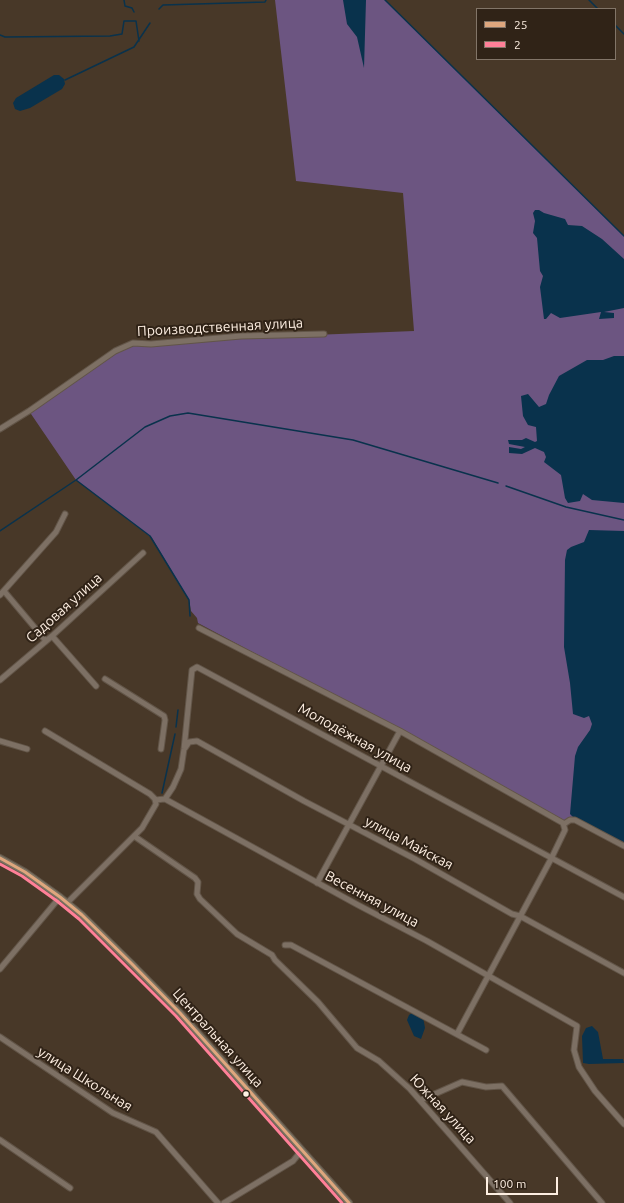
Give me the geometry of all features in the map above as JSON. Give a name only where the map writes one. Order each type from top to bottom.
[{"type":"main road","name":"Центральная улица","points":[[0,858],[25,872],[60,897],[132,964],[180,1013],[349,1203]]},
{"type":"street","name":"Производственная улица","points":[[0,429],[29,411],[115,351],[138,342],[151,344],[241,336],[324,334]]},
{"type":"street","points":[[46,641],[2,593],[56,532],[65,514]]},
{"type":"street","name":"Садовая улица","points":[[0,680],[52,636],[143,553]]},
{"type":"street","points":[[199,628],[400,731],[564,824],[575,820],[624,846]]},
{"type":"street","points":[[52,636],[96,686]]},
{"type":"street","name":"Молодёжная улица","points":[[165,799],[170,793],[178,777],[184,749],[192,670],[197,667],[318,731],[381,767],[552,859],[571,867],[624,897]]},
{"type":"street","points":[[105,679],[164,716],[165,720],[161,749]]},
{"type":"street","points":[[317,883],[400,731]]},
{"type":"street","points":[[46,732],[150,794],[155,800],[156,804],[134,836],[127,841],[67,904]]},
{"type":"street","points":[[0,741],[27,749]]},
{"type":"street","name":"улица Майская","points":[[184,749],[189,742],[197,741],[349,825],[415,859],[512,914],[520,916],[624,973]]},
{"type":"street","points":[[155,800],[165,799]]},
{"type":"street","name":"Весенняя улица","points":[[165,799],[317,883],[428,941],[577,1026],[574,1050],[578,1068],[595,1091],[624,1124]]},
{"type":"street","points":[[458,1034],[520,916],[552,859],[565,830],[564,824]]},
{"type":"street","name":"Южная улица","points":[[134,836],[195,878],[198,882],[199,898],[237,934],[272,955],[275,960],[318,1002],[357,1048],[379,1060],[421,1100],[510,1203]]},
{"type":"street","points":[[0,969],[60,897]]},
{"type":"street","points":[[285,945],[292,945],[486,1050]]},
{"type":"street","name":"улица Школьная","points":[[0,1037],[113,1112],[154,1131],[218,1203]]},
{"type":"street","points":[[421,1100],[462,1082],[486,1087],[502,1086],[602,1203]]},
{"type":"street","points":[[0,1140],[70,1188]]},
{"type":"street","points":[[224,1203],[294,1161],[302,1150]]},
{"type":"shaded area","points":[[275,0],[385,0],[624,236],[624,846],[575,820],[564,824],[400,731],[198,623],[197,618],[191,611],[189,600],[152,538],[76,480],[29,411],[115,351],[138,342],[414,331],[403,193],[296,181]]},
{"type":"water","points":[[343,0],[366,0],[364,68],[357,37],[347,24]]},
{"type":"water","points":[[54,75],[59,75],[64,79],[65,84],[62,89],[30,108],[20,111],[15,109],[13,103],[16,98]]},
{"type":"water","points":[[535,210],[565,219],[568,225],[582,226],[602,239],[624,259],[624,308],[604,312],[614,313],[614,318],[599,319],[601,312],[560,318],[551,313],[546,319],[544,319],[540,287],[543,276],[540,271],[537,238],[533,233],[535,221],[533,213]]},
{"type":"water","points":[[614,356],[624,356],[624,503],[592,500],[583,494],[580,501],[568,503],[565,498],[561,475],[544,462],[546,457],[544,452],[535,448],[522,454],[509,453],[509,447],[521,449],[525,447],[509,444],[508,440],[522,440],[526,438],[535,442],[537,441],[536,427],[528,425],[523,416],[521,396],[528,394],[539,407],[546,404],[559,376],[587,360],[603,360]]},
{"type":"water","points":[[589,530],[624,531],[624,844],[570,814],[575,756],[578,747],[590,730],[592,724],[589,716],[584,718],[573,714],[564,647],[565,560],[567,550],[584,542]]},
{"type":"water","points":[[415,1011],[423,1017],[425,1028],[421,1039],[414,1036],[407,1020],[409,1015]]},
{"type":"water","points":[[592,1026],[598,1032],[603,1059],[623,1059],[624,1063],[583,1063],[582,1036],[586,1028]]},
{"type":"waterway","points":[[124,0],[125,6],[132,8],[134,12]]},
{"type":"waterway","points":[[159,9],[163,5],[265,2],[266,0]]},
{"type":"waterway","points":[[385,0],[624,236]]},
{"type":"waterway","points":[[589,0],[597,8]]},
{"type":"waterway","points":[[0,35],[5,37],[110,36],[122,34],[124,21],[136,21],[139,41]]},
{"type":"waterway","points":[[65,80],[134,47],[150,23]]},
{"type":"waterway","points":[[616,26],[624,34]]},
{"type":"waterway","points":[[190,616],[189,600],[150,536],[76,480],[145,427],[170,416],[188,413],[353,440],[498,483]]},
{"type":"waterway","points":[[0,531],[76,480]]},
{"type":"waterway","points":[[506,486],[566,507],[624,520]]},
{"type":"waterway","points":[[176,727],[178,710]]},
{"type":"waterway","points":[[162,793],[175,734]]},
{"type":"transit line","name":"25","points":[[0,858],[25,872],[60,897],[82,915],[132,964],[180,1013],[349,1203]]},
{"type":"transit line","name":"2","points":[[0,864],[22,876],[79,919],[176,1016],[342,1203]]}]
